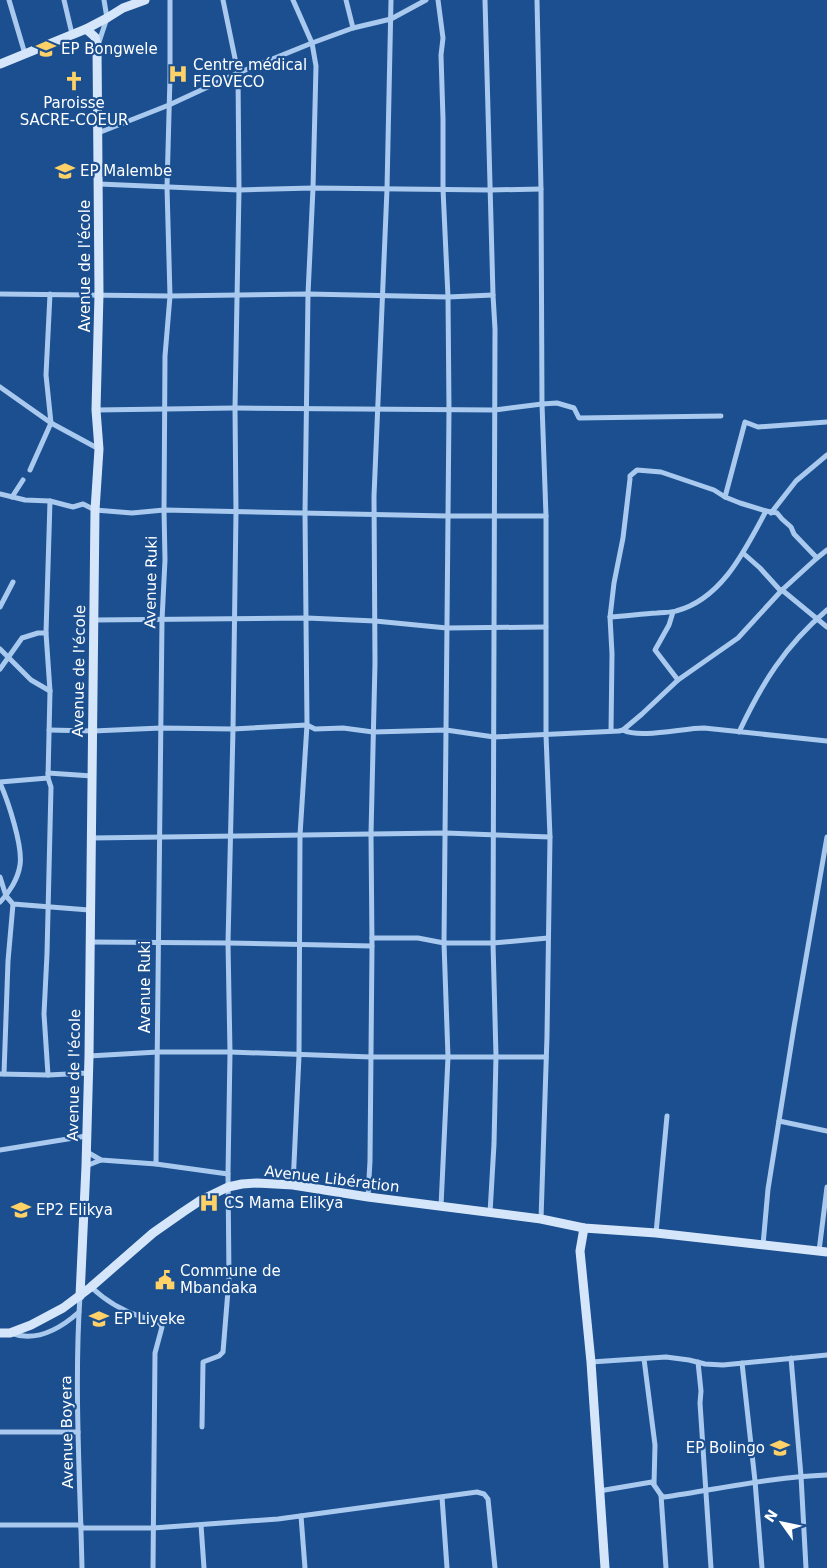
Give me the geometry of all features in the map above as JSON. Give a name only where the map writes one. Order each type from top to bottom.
[{"type":"street","points":[[9,0],[26,54]]},
{"type":"street","points":[[64,0],[72,34]]},
{"type":"street","points":[[97,46],[107,18],[104,0]]},
{"type":"street","name":"Avenue Ruki","points":[[156,1164],[162,620],[165,560],[164,410],[165,356],[170,296],[167,187],[170,0]]},
{"type":"street","points":[[202,1427],[203,1362],[224,1352],[229,1278],[230,1052],[228,943],[234,729],[235,408],[239,190],[238,73],[222,0]]},
{"type":"street","points":[[293,0],[312,43],[316,66],[308,294],[305,513],[307,725],[300,835],[299,1056],[293,1185]]},
{"type":"street","points":[[346,0],[354,28]]},
{"type":"street","points":[[368,1197],[372,946],[370,834],[375,621],[374,514],[387,189],[392,0]]},
{"type":"street","points":[[98,133],[169,105],[238,73],[312,43],[354,28],[391,18],[426,0]]},
{"type":"street","points":[[438,0],[443,38],[440,55],[448,297],[444,943],[448,1057],[441,1206]]},
{"type":"street","points":[[485,0],[495,328],[493,943],[496,1056],[490,1213]]},
{"type":"street","points":[[537,0],[541,189],[542,404],[546,516],[546,735],[550,837],[541,1219]]},
{"type":"street","points":[[0,64],[86,29],[123,8],[142,1]]},
{"type":"street","points":[[86,29],[95,36],[97,46]]},
{"type":"street","name":"Avenue de l'école","points":[[80,1296],[89,1056],[89,910],[95,510],[98,449],[96,410],[100,294],[97,46]]},
{"type":"street","points":[[99,184],[239,190],[313,188],[541,189]]},
{"type":"street","points":[[0,294],[170,296],[308,294],[448,297],[493,295]]},
{"type":"street","points":[[30,470],[51,423],[46,375],[50,294]]},
{"type":"street","points":[[0,387],[51,423],[98,449]]},
{"type":"street","points":[[96,410],[235,408],[495,410],[557,403],[574,408],[579,418],[721,416]]},
{"type":"street","points":[[725,497],[745,422],[758,427],[827,422]]},
{"type":"street","points":[[610,617],[674,612],[692,605],[711,594],[743,553],[768,512],[796,481],[827,455]]},
{"type":"street","points":[[612,731],[610,617],[614,583],[623,538],[630,479],[637,470],[661,472],[714,490],[725,497],[768,512],[777,513],[817,558]]},
{"type":"street","points":[[12,498],[23,480]]},
{"type":"street","points":[[0,494],[25,500],[50,501],[73,506],[83,504],[95,510],[132,513],[164,510],[495,517],[546,516]]},
{"type":"street","points":[[48,1076],[44,1014],[49,907],[51,787],[48,776],[50,691],[46,634],[50,501]]},
{"type":"street","points":[[623,730],[678,680],[738,638],[782,590],[827,550]]},
{"type":"street","points":[[743,553],[779,589],[827,627]]},
{"type":"street","points":[[0,607],[13,582]]},
{"type":"street","points":[[739,732],[755,698],[777,663],[796,639],[827,610]]},
{"type":"street","points":[[674,612],[655,650],[678,680]]},
{"type":"street","points":[[94,620],[307,618],[375,621],[446,628],[546,627]]},
{"type":"street","points":[[0,669],[22,638],[38,633],[46,634]]},
{"type":"street","points":[[0,649],[31,680],[50,691]]},
{"type":"street","points":[[49,730],[234,729],[307,725],[315,730],[343,728],[373,732],[446,730],[494,736],[623,730],[637,734],[692,728],[827,741]]},
{"type":"street","points":[[0,902],[16,879],[21,863],[20,849],[8,801],[0,782],[48,776],[92,776]]},
{"type":"street","points":[[91,838],[370,834],[550,837]]},
{"type":"street","points":[[764,1245],[768,1189],[827,837]]},
{"type":"street","points":[[0,877],[6,896],[13,904],[89,910]]},
{"type":"street","points":[[13,904],[2,1074],[48,1076],[88,1072]]},
{"type":"street","points":[[372,938],[418,938],[444,943],[493,943],[548,938]]},
{"type":"street","points":[[90,942],[372,946]]},
{"type":"street","points":[[89,1056],[158,1052],[230,1052],[299,1056],[546,1057]]},
{"type":"street","points":[[656,1233],[667,1116]]},
{"type":"street","points":[[779,1121],[827,1131]]},
{"type":"street","points":[[0,1150],[86,1136]]},
{"type":"street","points":[[86,1152],[101,1160],[156,1164],[228,1174]]},
{"type":"street","points":[[86,1166],[101,1160]]},
{"type":"street","name":"Avenue Libération","points":[[5,1333],[31,1325],[63,1308],[91,1288],[153,1234],[201,1200],[228,1187],[242,1184],[293,1185],[368,1197],[541,1219],[584,1228],[656,1233],[823,1252]]},
{"type":"street","points":[[823,1252],[827,1187]]},
{"type":"street","points":[[584,1228],[580,1251],[591,1362],[605,1568]]},
{"type":"street","points":[[91,1288],[110,1304],[155,1320],[162,1327],[155,1353],[153,1568]]},
{"type":"street","name":"Avenue Boyera","points":[[80,1296],[78,1432],[82,1568]]},
{"type":"street","points":[[5,1333],[24,1337],[44,1334],[68,1322],[79,1312]]},
{"type":"street","points":[[591,1362],[666,1357],[705,1364],[723,1365],[827,1355]]},
{"type":"street","points":[[791,1358],[801,1476],[806,1568]]},
{"type":"street","points":[[644,1359],[656,1445],[654,1484],[661,1495],[666,1568]]},
{"type":"street","points":[[698,1362],[711,1568]]},
{"type":"street","points":[[742,1363],[762,1568]]},
{"type":"street","points":[[0,1432],[78,1432]]},
{"type":"street","points":[[661,1495],[706,1490],[755,1481],[827,1475]]},
{"type":"street","points":[[599,1491],[652,1482],[654,1484]]},
{"type":"street","points":[[0,1525],[153,1528],[278,1519],[477,1492],[484,1494],[488,1499],[495,1568]]},
{"type":"street","points":[[442,1497],[447,1568]]},
{"type":"street","points":[[301,1516],[305,1568]]},
{"type":"street","points":[[201,1524],[204,1568]]},
{"type":"place","name":"EP Bongwele","points":[[46,49]]},
{"type":"place","name":"Centre médical FEOVECO","points":[[178,74]]},
{"type":"place","name":"Paroisse SACRE-COEUR","points":[[74,81]]},
{"type":"place","name":"EP Malembe","points":[[65,171]]},
{"type":"place","name":"CS Mama Elikya","points":[[209,1203]]},
{"type":"place","name":"EP2 Elikya","points":[[21,1210]]},
{"type":"place","name":"Commune de Mbandaka","points":[[165,1280]]},
{"type":"place","name":"EP Liyeke","points":[[99,1319]]},
{"type":"place","name":"EP Bolingo","points":[[780,1448]]}]
